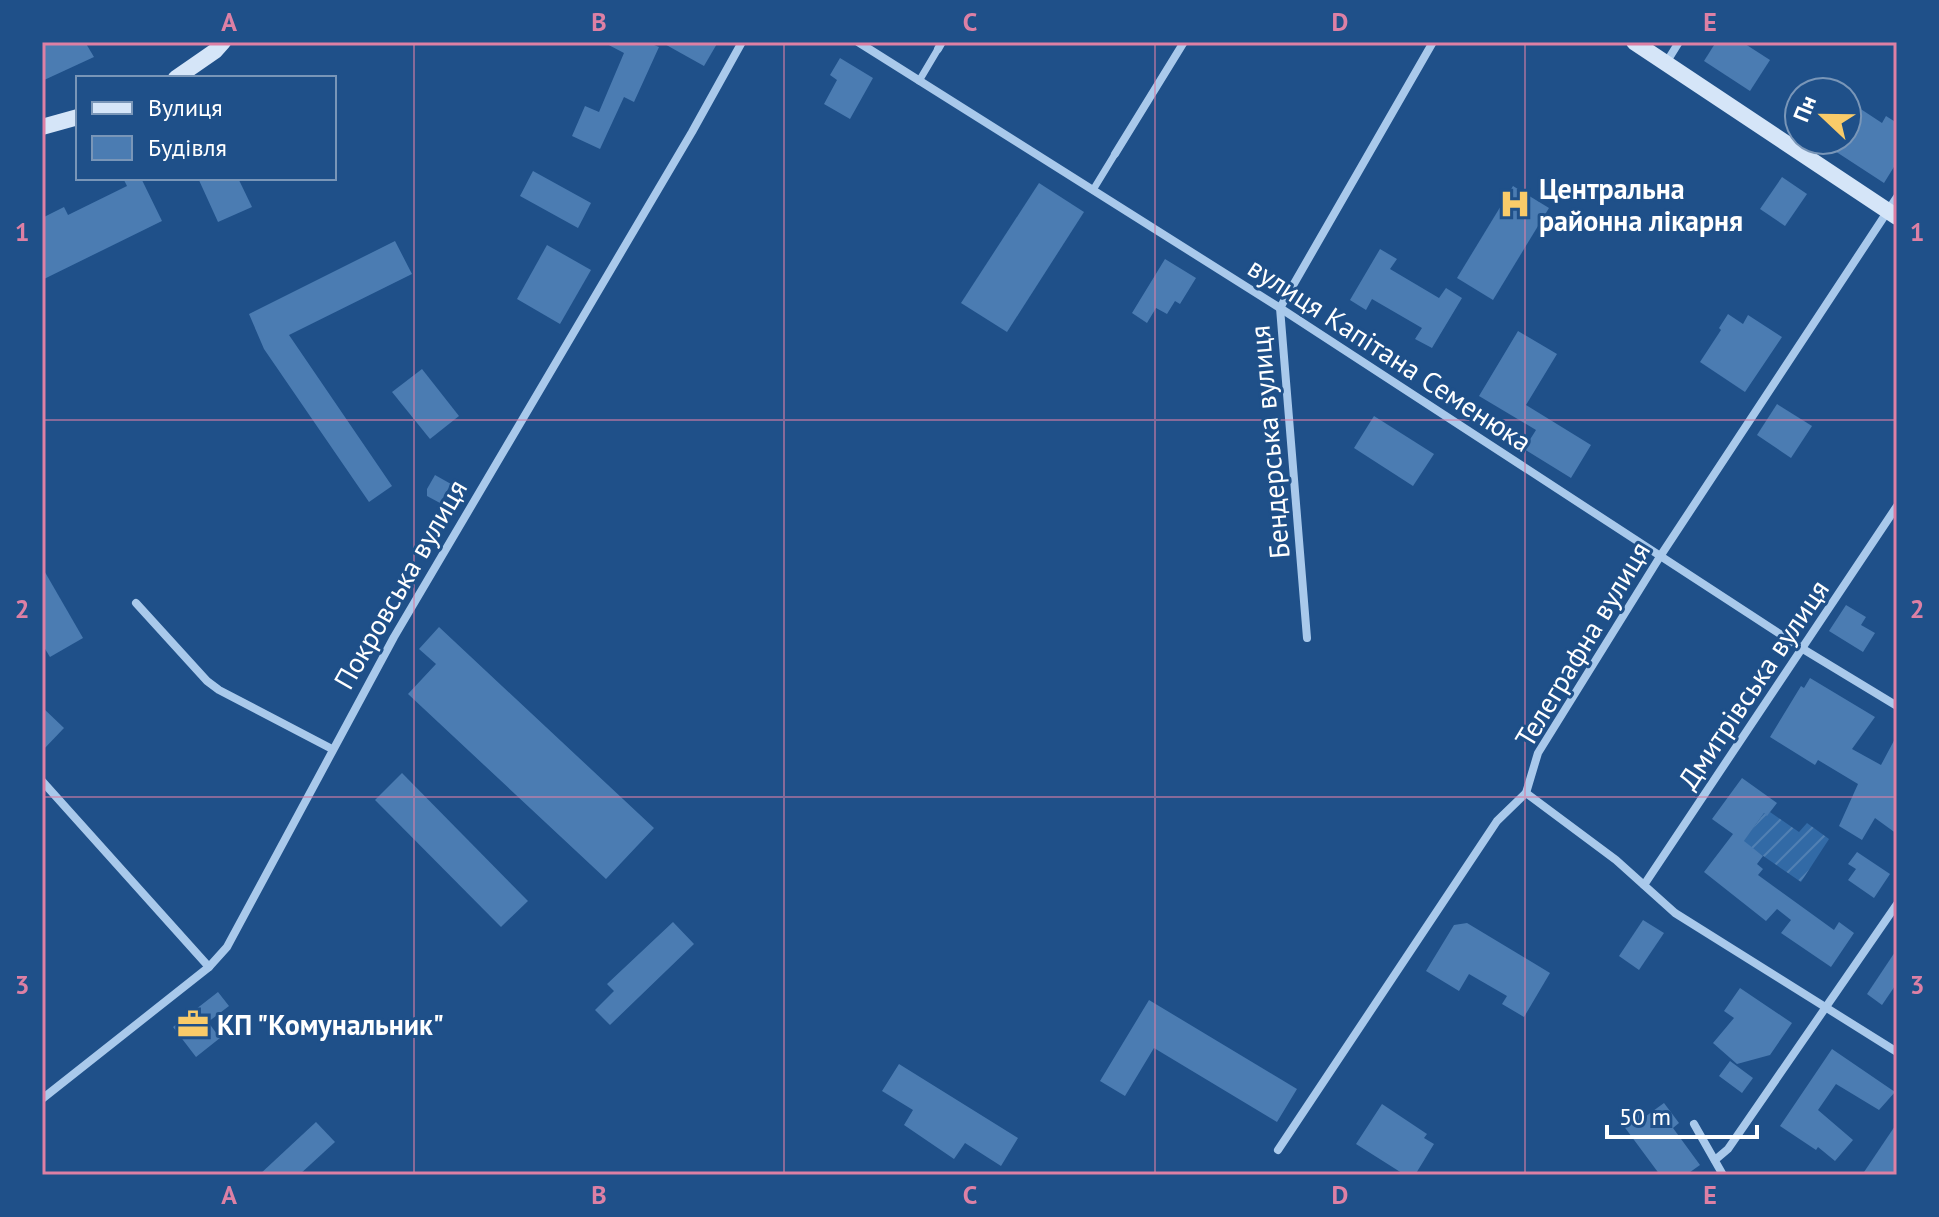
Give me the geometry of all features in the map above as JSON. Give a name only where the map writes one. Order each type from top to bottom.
[{"type":"main road","points":[[179,76],[223,42]]},
{"type":"main road","points":[[1634,42],[1894,208]]},
{"type":"main road","points":[[42,127],[76,118]]},
{"type":"street","name":"Покровська вулиця","points":[[42,1099],[209,967],[227,947],[394,637],[742,42]]},
{"type":"street","name":"вулиця Капітана Семенюка","points":[[858,42],[1280,308],[1803,649],[1897,706]]},
{"type":"street","points":[[1093,190],[1184,42]]},
{"type":"street","name":"Бендерська вулиця","points":[[1307,638],[1280,308],[1433,42]]},
{"type":"street","points":[[1666,63],[1679,42]]},
{"type":"street","points":[[919,81],[940,46]]},
{"type":"street","name":"Телеграфна вулиця","points":[[1278,1150],[1497,821],[1526,793],[1538,753],[1661,555],[1894,208]]},
{"type":"street","name":"Дмитрівська вулиця","points":[[1644,885],[1897,506]]},
{"type":"street","points":[[136,603],[207,681],[219,690],[332,749]]},
{"type":"street","points":[[42,781],[209,967]]},
{"type":"street","points":[[1526,793],[1616,860],[1675,913],[1897,1052]]},
{"type":"street","points":[[1715,1160],[1728,1149],[1897,904]]},
{"type":"street","points":[[1694,1124],[1723,1175]]},
{"type":"shaded area","points":[[1770,812],[1799,832],[1807,823],[1829,839],[1801,882],[1743,842],[1764,813],[1767,815]]},
{"type":"building","points":[[42,42],[85,42],[94,57],[42,81]]},
{"type":"building","points":[[603,42],[647,42],[659,47],[634,102],[624,97],[600,149],[572,136],[585,106],[599,112],[624,53]]},
{"type":"building","points":[[661,42],[718,42],[704,66]]},
{"type":"building","points":[[1716,42],[1742,42],[1770,60],[1750,91],[1704,61]]},
{"type":"building","points":[[840,58],[873,78],[850,119],[824,104],[837,80],[830,75]]},
{"type":"building","points":[[1863,111],[1882,123],[1886,116],[1897,123],[1897,162],[1884,183],[1843,156],[1863,156]]},
{"type":"building","points":[[533,171],[591,203],[578,228],[520,196]]},
{"type":"building","points":[[1782,177],[1807,194],[1785,226],[1760,209]]},
{"type":"building","points":[[124,180],[142,180],[162,221],[42,280],[42,218],[64,207],[68,215],[127,186]]},
{"type":"building","points":[[199,180],[239,180],[252,207],[218,222]]},
{"type":"building","points":[[1039,183],[1084,212],[1007,332],[961,303]]},
{"type":"building","points":[[1513,186],[1549,208],[1493,300],[1457,278]]},
{"type":"building","points":[[395,241],[412,274],[289,335],[392,486],[369,502],[264,349],[249,314]]},
{"type":"building","points":[[547,245],[591,270],[560,324],[517,299]]},
{"type":"building","points":[[1380,249],[1397,259],[1390,269],[1439,298],[1446,288],[1462,298],[1432,348],[1415,339],[1422,328],[1372,299],[1366,310],[1350,300]]},
{"type":"building","points":[[1165,259],[1196,278],[1180,304],[1175,301],[1167,314],[1156,308],[1147,323],[1132,313]]},
{"type":"building","points":[[1728,314],[1743,324],[1748,315],[1782,337],[1745,392],[1700,362]]},
{"type":"building","points":[[1518,331],[1557,354],[1526,405],[1591,445],[1571,478],[1524,449],[1536,430],[1479,396]]},
{"type":"building","points":[[422,369],[459,416],[430,439],[392,392]]},
{"type":"building","points":[[1777,404],[1812,426],[1791,458],[1757,435]]},
{"type":"building","points":[[1374,416],[1434,454],[1413,486],[1354,448]]},
{"type":"building","points":[[435,475],[451,484],[440,503],[427,496],[427,489]]},
{"type":"building","points":[[42,567],[83,638],[50,657],[42,644]]},
{"type":"building","points":[[1846,605],[1866,617],[1861,625],[1875,633],[1863,652],[1829,631]]},
{"type":"building","points":[[439,627],[654,828],[606,879],[408,694],[436,664],[419,649]]},
{"type":"building","points":[[1810,678],[1875,717],[1852,749],[1881,765],[1897,735],[1897,834],[1875,818],[1862,840],[1839,826],[1858,784],[1818,760],[1815,765],[1770,737],[1801,686],[1804,688]]},
{"type":"building","points":[[42,707],[64,728],[42,751]]},
{"type":"building","points":[[402,773],[528,901],[501,927],[375,800]]},
{"type":"building","points":[[1742,778],[1777,803],[1767,816],[1764,813],[1744,841],[1763,856],[1757,864],[1763,869],[1758,875],[1834,930],[1839,922],[1854,933],[1831,967],[1781,933],[1791,920],[1777,909],[1766,921],[1704,872],[1733,834],[1712,819]]},
{"type":"building","points":[[1857,852],[1890,874],[1874,898],[1848,880],[1856,869],[1848,864]]},
{"type":"building","points":[[1643,920],[1664,933],[1639,970],[1619,956]]},
{"type":"building","points":[[673,922],[694,944],[610,1025],[595,1010],[614,991],[607,984]]},
{"type":"building","points":[[1467,923],[1550,973],[1524,1017],[1502,1004],[1507,996],[1469,974],[1459,991],[1426,971],[1454,925]]},
{"type":"building","points":[[1897,949],[1897,983],[1882,1005],[1867,994]]},
{"type":"building","points":[[1740,988],[1792,1023],[1770,1055],[1737,1064],[1713,1043],[1734,1018],[1724,1011]]},
{"type":"building","name":"КП \"Комунальник\"","points":[[218,992],[229,1006],[208,1022],[220,1038],[196,1057],[173,1027]]},
{"type":"building","points":[[1149,1000],[1297,1089],[1277,1122],[1154,1048],[1125,1096],[1100,1081]]},
{"type":"building","points":[[1832,1049],[1895,1092],[1879,1110],[1836,1084],[1818,1110],[1853,1140],[1835,1161],[1818,1147],[1816,1150],[1780,1126]]},
{"type":"building","points":[[1730,1061],[1753,1078],[1742,1093],[1719,1076]]},
{"type":"building","points":[[899,1064],[1018,1138],[1001,1166],[965,1143],[954,1159],[904,1125],[913,1110],[882,1091]]},
{"type":"building","points":[[1664,1103],[1679,1123],[1673,1128],[1700,1165],[1686,1175],[1660,1175],[1623,1125],[1639,1114],[1642,1119]]},
{"type":"building","points":[[1382,1104],[1427,1134],[1424,1138],[1434,1144],[1415,1175],[1405,1175],[1356,1144]]},
{"type":"building","points":[[316,1122],[335,1142],[299,1175],[259,1175]]},
{"type":"building","points":[[1897,1123],[1897,1175],[1862,1175]]},
{"type":"place","name":"Центральна районна лікарня","points":[[1515,204]]},
{"type":"place","name":"КП \"Комунальник\"","points":[[193,1024]]}]
